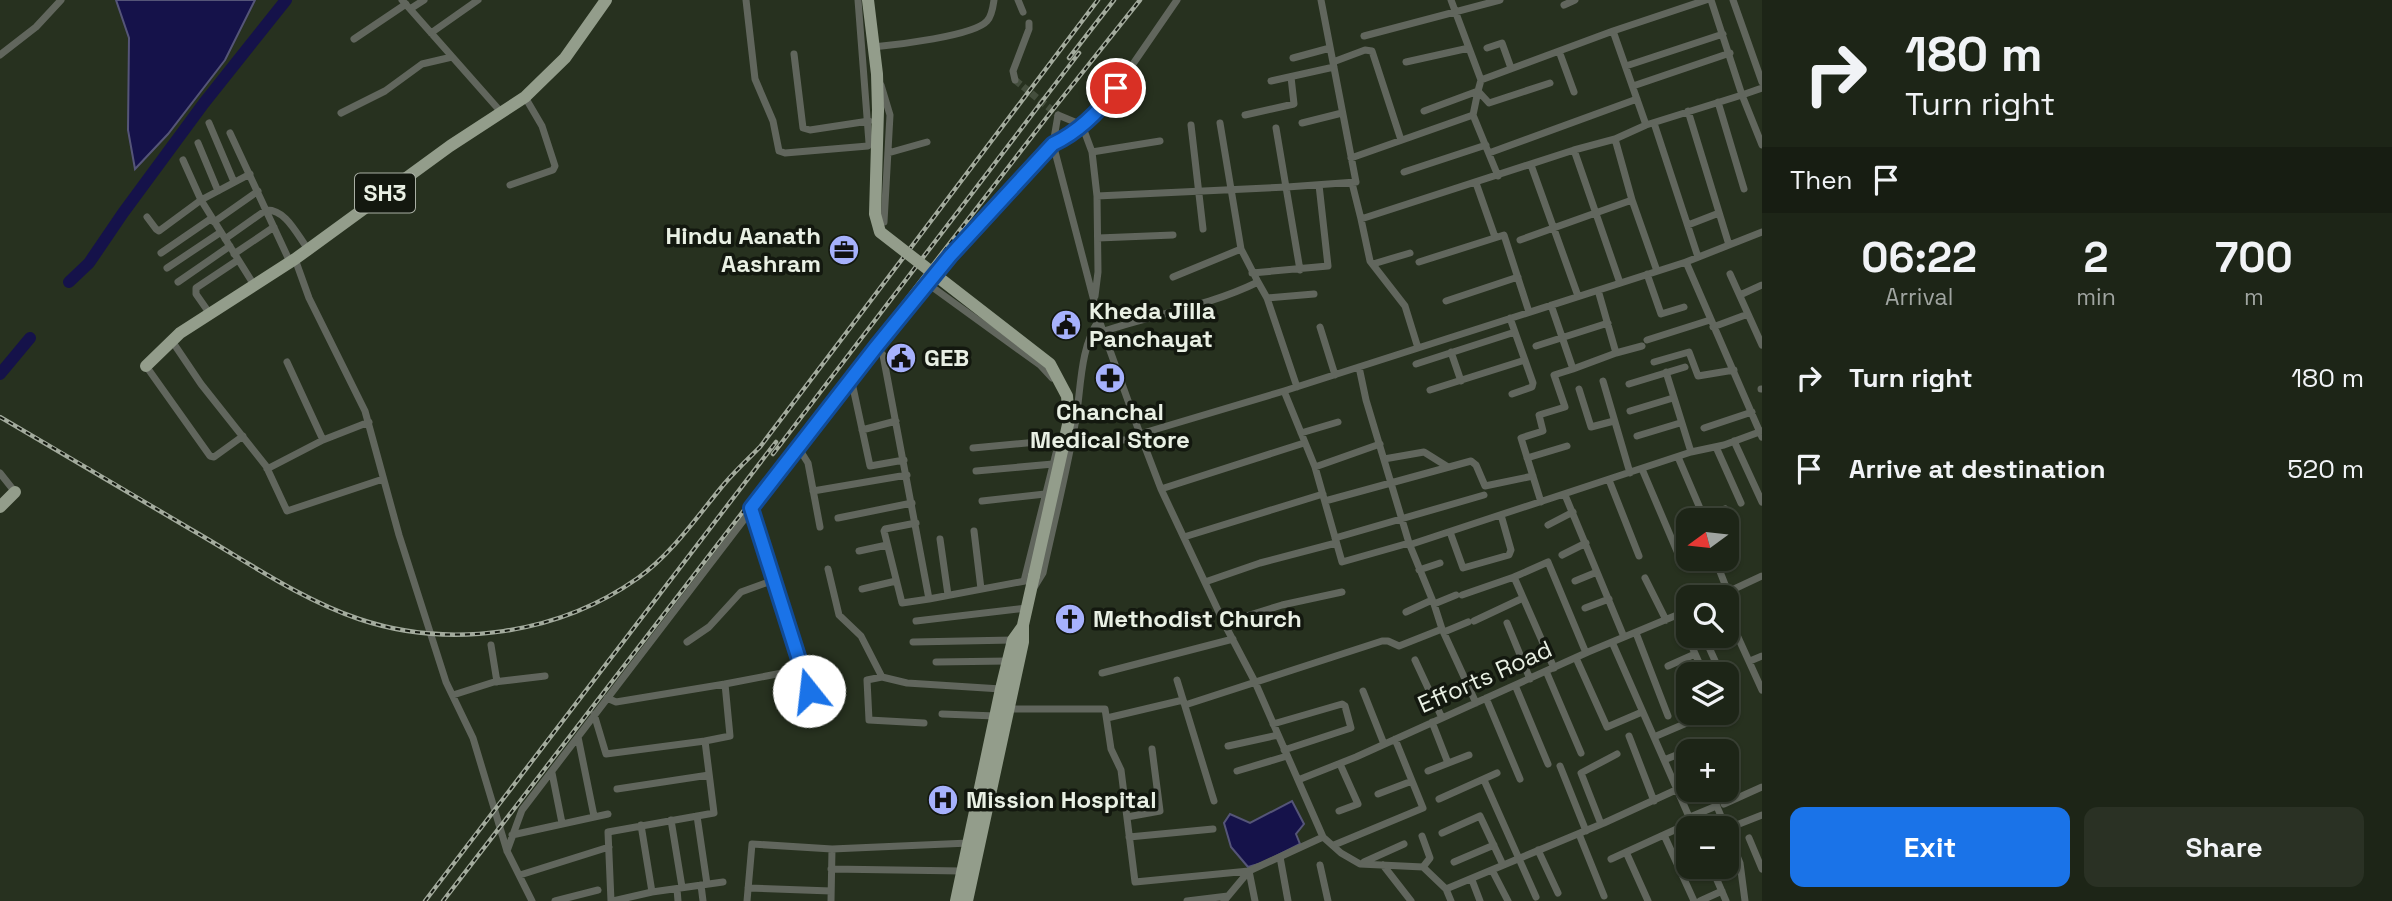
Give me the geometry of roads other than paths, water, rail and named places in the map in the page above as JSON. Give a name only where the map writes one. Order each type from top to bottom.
[{"type":"main road","name":"SH3","points":[[146,366],[172,341],[210,314],[293,260],[450,146],[525,97],[565,58],[606,0]]},
{"type":"main road","points":[[868,0],[877,74],[875,214],[880,232],[1050,364],[1068,396],[1069,420],[1031,582],[1023,625],[1023,642],[967,901]]},
{"type":"main road","points":[[0,507],[15,492]]},
{"type":"main road","points":[[956,901],[1001,689],[1013,640],[1023,625]]},
{"type":"street","points":[[0,55],[36,27],[61,0]]},
{"type":"street","points":[[354,39],[406,4],[424,0]]},
{"type":"street","points":[[431,33],[478,0]]},
{"type":"street","points":[[746,0],[755,79],[774,121],[781,152],[868,146],[869,121],[858,0]]},
{"type":"street","points":[[873,47],[921,42],[981,26],[990,17],[994,0]]},
{"type":"street","points":[[1018,0],[1023,12]]},
{"type":"street","points":[[507,850],[522,810],[851,378],[928,284],[1053,144],[1069,136],[1102,108],[1177,0]]},
{"type":"street","points":[[1097,196],[1356,182],[1321,0]]},
{"type":"street","points":[[1451,0],[1481,80],[1474,115],[1498,176]]},
{"type":"street","points":[[1364,36],[1500,0]]},
{"type":"street","points":[[1564,5],[1576,0]]},
{"type":"street","points":[[1481,80],[1613,31],[1708,0],[1730,53],[1742,95],[1759,130],[1762,145]]},
{"type":"street","points":[[1733,0],[1762,82]]},
{"type":"street","points":[[406,4],[501,112]]},
{"type":"street","points":[[1015,80],[1013,71],[1029,23]]},
{"type":"street","points":[[1613,31],[1698,257]]},
{"type":"street","points":[[1626,66],[1723,34]]},
{"type":"street","points":[[1488,48],[1503,43],[1511,68]]},
{"type":"street","points":[[1293,58],[1330,48]]},
{"type":"street","points":[[1406,62],[1469,48]]},
{"type":"street","points":[[1271,82],[1333,64],[1365,50],[1373,51],[1401,140]]},
{"type":"street","points":[[1559,51],[1574,92]]},
{"type":"street","points":[[1633,86],[1730,53]]},
{"type":"street","points":[[794,54],[803,128],[810,130],[869,121]]},
{"type":"street","points":[[341,113],[385,91],[422,64],[452,57]]},
{"type":"street","points":[[877,74],[890,110],[884,222]]},
{"type":"street","points":[[1245,115],[1294,104],[1291,77]]},
{"type":"street","points":[[1478,91],[1489,103],[1549,83]]},
{"type":"street","points":[[1360,219],[1615,139],[1650,124],[1762,88]]},
{"type":"street","points":[[1424,111],[1478,91]]},
{"type":"street","points":[[510,185],[552,170],[555,166],[542,126],[525,97]]},
{"type":"street","points":[[1404,172],[1487,149],[1637,99]]},
{"type":"street","points":[[1718,102],[1744,189]]},
{"type":"street","points":[[1688,111],[1729,245]]},
{"type":"street","points":[[1302,123],[1342,113]]},
{"type":"street","points":[[1094,299],[1098,272],[1098,238],[1092,152],[1083,125],[1058,115],[1053,144],[1099,320],[1140,434],[1161,489],[1224,624],[1255,682],[1323,837],[1340,853],[1360,864],[1423,867],[1446,889],[1451,901]]},
{"type":"street","points":[[1351,158],[1474,115]]},
{"type":"street","points":[[209,123],[234,182]]},
{"type":"street","points":[[1220,123],[1241,249],[1251,273],[1267,298],[1297,387]]},
{"type":"street","points":[[1191,125],[1203,229]]},
{"type":"street","points":[[1276,128],[1300,270]]},
{"type":"street","points":[[230,133],[369,422],[383,478],[435,647],[472,738],[507,850],[531,901]]},
{"type":"street","points":[[1615,139],[1632,200],[1657,271]]},
{"type":"street","points":[[1092,152],[1160,141]]},
{"type":"street","points":[[888,153],[927,142]]},
{"type":"street","points":[[198,143],[218,191]]},
{"type":"street","points":[[1574,150],[1620,283]]},
{"type":"street","points":[[183,160],[201,200],[254,285]]},
{"type":"street","points":[[1531,165],[1578,296]]},
{"type":"street","points":[[147,217],[159,231],[201,200],[250,174]]},
{"type":"street","points":[[1352,183],[1373,264],[1405,306],[1418,348]]},
{"type":"street","points":[[1476,183],[1495,237]]},
{"type":"street","points":[[1251,273],[1328,266],[1319,185]]},
{"type":"street","points":[[161,253],[258,191]]},
{"type":"street","points":[[1521,240],[1632,200]]},
{"type":"street","points":[[210,314],[196,294],[196,288],[230,246],[266,210],[273,209],[281,213],[308,249]]},
{"type":"street","points":[[1688,225],[1719,214]]},
{"type":"street","points":[[167,268],[274,227]]},
{"type":"street","points":[[1140,434],[1297,387],[1686,262],[1762,232]]},
{"type":"street","points":[[1098,238],[1172,235]]},
{"type":"street","points":[[1419,262],[1504,235],[1528,312]]},
{"type":"street","points":[[178,282],[230,246]]},
{"type":"street","points":[[1173,277],[1241,249]]},
{"type":"street","points":[[1373,264],[1410,253]]},
{"type":"street","points":[[1284,391],[1315,467],[1342,562],[1450,532],[1691,452],[1761,433],[1686,262]]},
{"type":"street","points":[[1647,274],[1661,314],[1684,307]]},
{"type":"street","points":[[1730,274],[1762,345]]},
{"type":"street","points":[[1446,301],[1518,277]]},
{"type":"street","points":[[1104,331],[1147,317],[1208,303],[1258,282]]},
{"type":"street","points":[[928,284],[1040,365],[1058,390],[1064,410],[1045,494],[1031,582]]},
{"type":"street","points":[[1740,295],[1762,285]]},
{"type":"street","points":[[1598,290],[1616,353]]},
{"type":"street","points":[[1267,298],[1314,294]]},
{"type":"street","points":[[1551,305],[1573,369]]},
{"type":"street","points":[[1541,502],[1521,438],[1543,431],[1539,415],[1565,407],[1554,375],[1644,343],[1748,314]]},
{"type":"street","points":[[1510,318],[1534,386],[1512,394]]},
{"type":"street","points":[[916,523],[884,529],[902,603],[1031,582],[1043,573],[1072,439],[1080,382],[1092,330],[1099,320]]},
{"type":"street","points":[[1536,346],[1608,323]]},
{"type":"street","points":[[1320,327],[1335,374]]},
{"type":"street","points":[[1416,364],[1515,332]]},
{"type":"street","points":[[172,341],[201,384],[267,469],[287,512],[383,478]]},
{"type":"street","points":[[876,347],[883,355],[908,475],[929,599]]},
{"type":"street","points":[[1451,352],[1461,381]]},
{"type":"street","points":[[1654,362],[1689,352],[1698,376],[1734,370]]},
{"type":"street","points":[[1430,390],[1525,360]]},
{"type":"street","points":[[287,362],[323,440]]},
{"type":"street","points":[[146,366],[211,456],[214,457],[243,436]]},
{"type":"street","points":[[1359,367],[1366,400],[1409,544],[1476,703]]},
{"type":"street","points":[[1629,384],[1685,367]]},
{"type":"street","points":[[1666,372],[1691,452]]},
{"type":"street","points":[[851,378],[870,466],[904,460]]},
{"type":"street","points":[[1603,381],[1630,474]]},
{"type":"street","points":[[1579,389],[1591,427],[1614,421]]},
{"type":"street","points":[[1630,411],[1673,398]]},
{"type":"street","points":[[1704,428],[1752,412]]},
{"type":"street","points":[[862,430],[896,421]]},
{"type":"street","points":[[267,469],[323,440],[369,422]]},
{"type":"street","points":[[1301,433],[1338,422]]},
{"type":"street","points":[[1637,436],[1681,422]]},
{"type":"street","points":[[1072,439],[1128,440]]},
{"type":"street","points":[[972,448],[1059,440]]},
{"type":"street","points":[[1734,441],[1762,502]]},
{"type":"street","points":[[1161,489],[1304,443]]},
{"type":"street","points":[[1315,467],[1380,444]]},
{"type":"street","points":[[1527,458],[1567,446]]},
{"type":"street","points":[[798,447],[808,463],[820,527]]},
{"type":"street","points":[[1716,447],[1741,503]]},
{"type":"street","points":[[1384,458],[1424,452],[1448,467]]},
{"type":"street","points":[[1678,457],[1700,508]]},
{"type":"street","points":[[1184,537],[1324,498],[1474,461],[1485,486],[1532,476]]},
{"type":"street","points":[[976,471],[1053,464]]},
{"type":"street","points":[[1642,469],[1676,549]]},
{"type":"street","points":[[0,473],[15,492]]},
{"type":"street","points":[[813,491],[908,475]]},
{"type":"street","points":[[1609,480],[1639,556]]},
{"type":"street","points":[[982,501],[1045,494]]},
{"type":"street","points":[[1205,582],[1485,495]]},
{"type":"street","points":[[1565,495],[1625,637]]},
{"type":"street","points":[[838,518],[912,503]]},
{"type":"street","points":[[751,508],[815,713]]},
{"type":"street","points":[[1548,525],[1573,512]]},
{"type":"street","points":[[1450,532],[1463,568],[1509,555],[1511,550],[1501,515]]},
{"type":"street","points":[[974,531],[981,589]]},
{"type":"street","points":[[940,539],[948,595]]},
{"type":"street","points":[[1562,555],[1586,543]]},
{"type":"street","points":[[859,551],[887,545]]},
{"type":"street","points":[[1406,612],[1514,577],[1548,562],[1587,653]]},
{"type":"street","points":[[1419,570],[1440,563]]},
{"type":"street","points":[[828,569],[839,615],[861,636],[882,677]]},
{"type":"street","points":[[1575,581],[1597,572]]},
{"type":"street","points":[[1739,587],[1762,576]]},
{"type":"street","points":[[1514,577],[1581,753]]},
{"type":"street","points":[[1645,578],[1666,620]]},
{"type":"street","points":[[687,642],[709,627],[741,592],[774,580]]},
{"type":"street","points":[[862,589],[896,581]]},
{"type":"street","points":[[1224,624],[1282,605],[1342,592]]},
{"type":"street","points":[[1107,718],[1184,703],[1385,641],[1399,646],[1471,621],[1523,598]]},
{"type":"street","points":[[1585,608],[1609,599]]},
{"type":"street","points":[[916,621],[1027,608]]},
{"type":"street","name":"Efforts Road","points":[[1298,780],[1676,616]]},
{"type":"street","points":[[1507,623],[1530,679]]},
{"type":"street","points":[[1636,633],[1668,716]]},
{"type":"street","points":[[1739,638],[1762,690]]},
{"type":"street","points":[[1102,673],[1233,639]]},
{"type":"street","points":[[913,642],[1013,640]]},
{"type":"street","points":[[1612,642],[1676,785]]},
{"type":"street","points":[[1668,666],[1707,643],[1716,662]]},
{"type":"street","points":[[491,645],[497,682]]},
{"type":"street","points":[[1693,648],[1699,662]]},
{"type":"street","points":[[1750,661],[1762,656]]},
{"type":"street","points":[[1576,658],[1607,727],[1642,712]]},
{"type":"street","points":[[1415,660],[1442,718]]},
{"type":"street","points":[[936,662],[1008,661]]},
{"type":"street","points":[[607,698],[616,702],[803,669]]},
{"type":"street","points":[[453,695],[497,682],[545,676]]},
{"type":"street","points":[[924,723],[869,720],[867,681],[882,677],[907,683],[1001,689]]},
{"type":"street","points":[[1177,680],[1214,801]]},
{"type":"street","points":[[594,714],[606,754],[730,736],[725,684]]},
{"type":"street","points":[[1515,685],[1548,764]]},
{"type":"street","points":[[1363,691],[1384,744]]},
{"type":"street","points":[[1486,698],[1520,779]]},
{"type":"street","points":[[1237,771],[1351,728],[1345,706],[1342,704],[1273,724]]},
{"type":"street","points":[[1009,709],[1105,709],[1111,749],[1121,770],[1135,883],[1249,871],[1323,837]]},
{"type":"street","points":[[942,714],[996,716]]},
{"type":"street","points":[[1432,722],[1448,763]]},
{"type":"street","points":[[1654,737],[1682,725]]},
{"type":"street","points":[[1228,746],[1278,735]]},
{"type":"street","points":[[1629,736],[1654,801]]},
{"type":"street","points":[[578,737],[594,816]]},
{"type":"street","points":[[1334,845],[1423,808],[1395,739]]},
{"type":"street","points":[[705,741],[714,813],[610,831],[612,901],[642,898],[652,892],[723,882]]},
{"type":"street","points":[[1127,817],[1160,811],[1152,749]]},
{"type":"street","points":[[1601,824],[1581,773],[1617,754]]},
{"type":"street","points":[[1428,771],[1469,755]]},
{"type":"street","points":[[1664,760],[1676,755]]},
{"type":"street","points":[[1339,811],[1358,804],[1340,764]]},
{"type":"street","points":[[1560,766],[1604,896]]},
{"type":"street","points":[[552,773],[562,823]]},
{"type":"street","points":[[1439,799],[1497,773]]},
{"type":"street","points":[[617,789],[709,775]]},
{"type":"street","points":[[1484,780],[1536,897]]},
{"type":"street","points":[[1378,794],[1412,781]]},
{"type":"street","points":[[1724,804],[1762,787]]},
{"type":"street","points":[[1446,889],[1676,790]]},
{"type":"street","points":[[1701,816],[1714,807]]},
{"type":"street","points":[[512,835],[608,814]]},
{"type":"street","points":[[1739,824],[1762,815]]},
{"type":"street","points":[[697,816],[704,885],[703,901]]},
{"type":"street","points":[[1442,833],[1480,816],[1503,865]]},
{"type":"street","points":[[671,820],[679,888],[678,901]]},
{"type":"street","points":[[641,825],[652,892]]},
{"type":"street","points":[[1129,837],[1213,829]]},
{"type":"street","points":[[1611,859],[1676,829]]},
{"type":"street","points":[[1664,835],[1697,901],[1722,891]]},
{"type":"street","points":[[1422,836],[1430,858],[1423,867]]},
{"type":"street","points":[[1749,838],[1762,869]]},
{"type":"street","points":[[747,901],[752,844],[832,849],[969,844]]},
{"type":"street","points":[[1360,864],[1404,844]]},
{"type":"street","points":[[1454,862],[1494,845]]},
{"type":"street","points":[[520,875],[609,847]]},
{"type":"street","points":[[831,901],[832,849]]},
{"type":"street","points":[[1538,850],[1558,893]]},
{"type":"street","points":[[1626,852],[1648,901]]},
{"type":"street","points":[[1280,858],[1288,901]]},
{"type":"street","points":[[1739,860],[1745,901]]},
{"type":"street","points":[[1320,865],[1328,901]]},
{"type":"street","points":[[1383,865],[1411,901]]},
{"type":"street","points":[[831,869],[963,871]]},
{"type":"street","points":[[1492,870],[1508,901]]},
{"type":"street","points":[[1187,901],[1227,898],[1249,871]]},
{"type":"street","points":[[1249,871],[1255,901]]},
{"type":"street","points":[[1717,879],[1726,901]]},
{"type":"street","points":[[1472,880],[1480,901]]},
{"type":"street","points":[[748,888],[831,891]]},
{"type":"street","points":[[557,901],[598,890]]},
{"type":"waterway","points":[[69,282],[89,263],[204,103],[286,0]]},
{"type":"waterway","points":[[0,374],[30,338]]},
{"type":"tunnel","points":[[1015,80],[1058,115]]},
{"type":"railway","points":[[0,417],[274,579],[337,611],[359,619],[430,634],[467,634],[539,624],[574,612],[607,597],[650,569],[672,548],[725,483],[760,447],[1098,0]]},
{"type":"railway","points":[[1069,58],[1114,0]]},
{"type":"railway","points":[[443,901],[1140,0]]},
{"type":"railway","points":[[773,454],[1079,53]]},
{"type":"railway","points":[[425,901],[776,442]]},
{"type":"place","name":"Hindu Aanath Aashram","points":[[844,250]]},
{"type":"place","name":"Kheda Jilla Panchayat","points":[[1066,325]]},
{"type":"place","name":"GEB","points":[[901,358]]},
{"type":"place","name":"Chanchal Medical Store","points":[[1110,378]]},
{"type":"place","name":"Methodist Church","points":[[1070,619]]},
{"type":"place","name":"Mission Hospital","points":[[943,800]]}]
